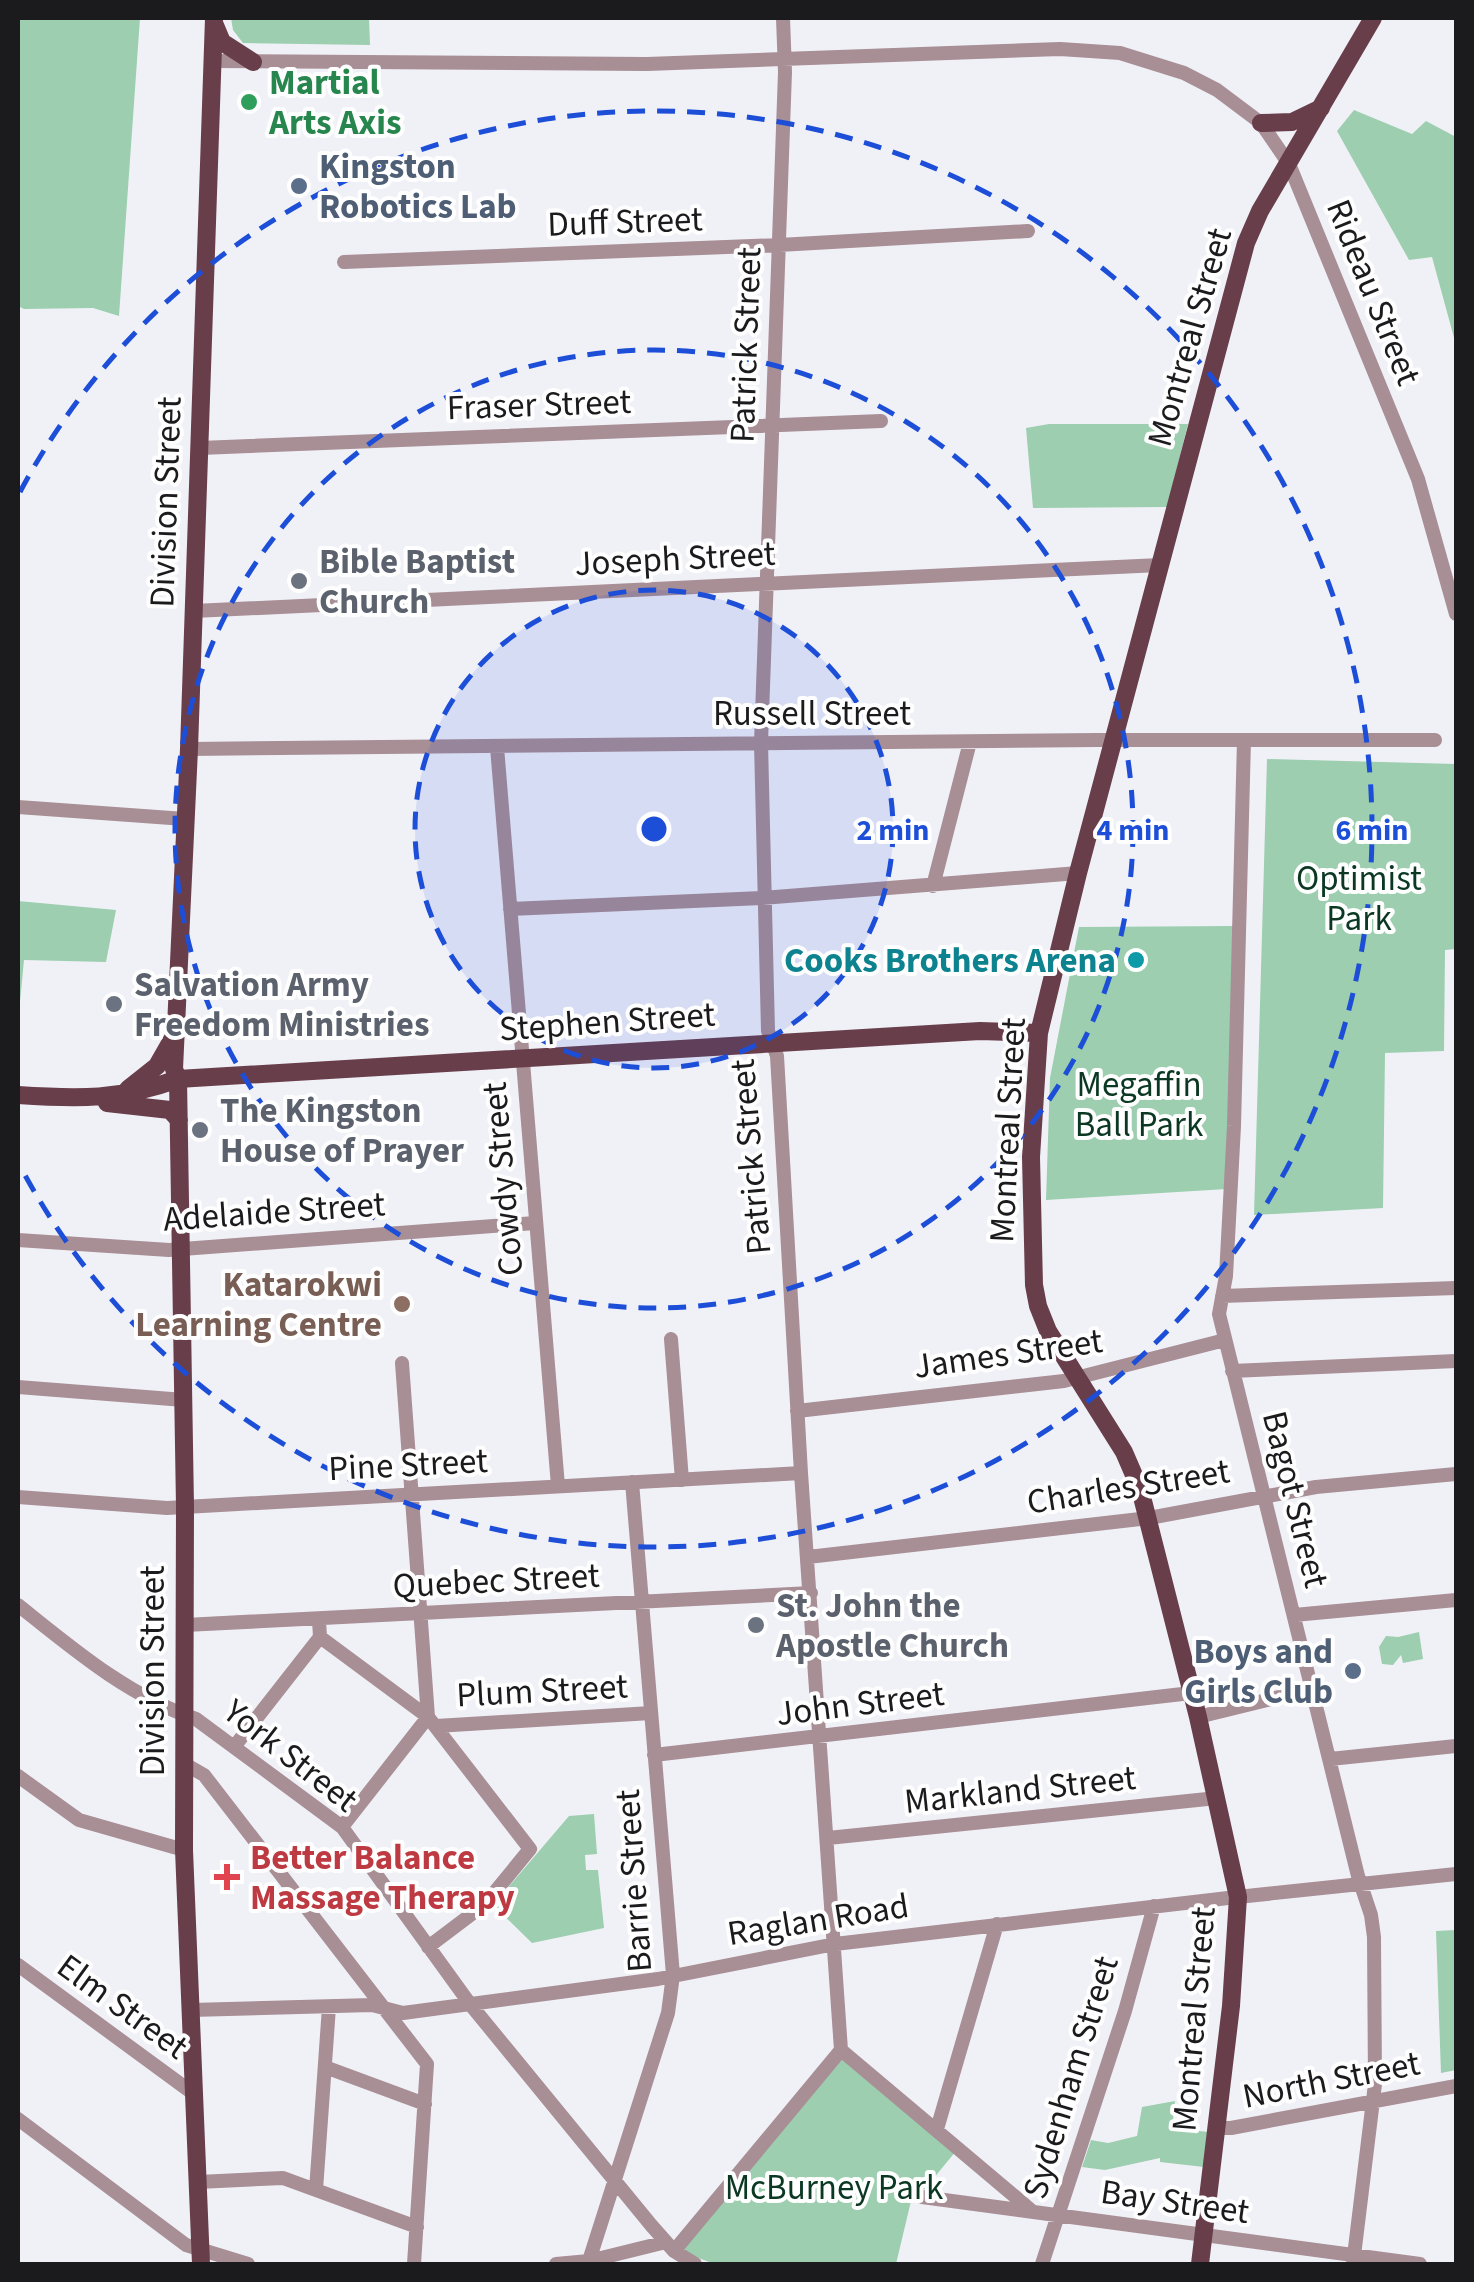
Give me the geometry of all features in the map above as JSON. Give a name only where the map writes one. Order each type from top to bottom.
[{"type":"main road","name":"Montreal Street","points":[[1200,2264],[1231,2006],[1238,1896],[1149,1518],[1124,1452],[1048,1330],[1034,1285],[1032,1157],[1039,1033],[1246,242],[1373,18]]},
{"type":"main road","points":[[214,20],[222,42],[253,62]]},
{"type":"main road","name":"Division Street","points":[[200,2257],[184,1850],[184,1400],[174,1036],[189,749],[214,20]]},
{"type":"main road","points":[[1261,123],[1292,122],[1322,108]]},
{"type":"main road","name":"Division Street","points":[[178,1078],[184,1068],[185,1002],[179,988]]},
{"type":"main road","name":"Stephen Street","points":[[87,1100],[178,1078],[980,1031],[1039,1033]]},
{"type":"main road","points":[[120,1095],[156,1066],[174,1036]]},
{"type":"main road","points":[[18,1096],[170,1110],[179,1120]]},
{"type":"street","name":"Patrick Street","points":[[784,18],[760,743],[762,898],[768,1031],[778,1056],[801,1473],[841,2050]]},
{"type":"street","name":"Rideau Street","points":[[212,61],[647,64],[1060,49],[1120,53],[1184,73],[1216,90],[1261,123],[1289,164],[1418,479],[1456,614]]},
{"type":"street","name":"Duff Street","points":[[344,262],[1028,232]]},
{"type":"street","name":"Fraser Street","points":[[200,448],[880,421]]},
{"type":"street","name":"Joseph Street","points":[[194,611],[1160,565]]},
{"type":"street","name":"Bagot Street","points":[[1244,740],[1234,1126],[1226,1276],[1219,1314],[1374,1936],[1373,2100],[1354,2260]]},
{"type":"street","name":"Russell Street","points":[[189,749],[1435,740]]},
{"type":"street","points":[[934,886],[970,742]]},
{"type":"street","name":"Cowdy Street","points":[[496,747],[558,1486]]},
{"type":"street","points":[[18,807],[185,819]]},
{"type":"street","points":[[510,909],[762,898],[1078,873]]},
{"type":"street","name":"Adelaide Street","points":[[18,1240],[181,1250],[535,1224]]},
{"type":"street","points":[[1222,1296],[1456,1288]]},
{"type":"street","points":[[671,1339],[682,1480]]},
{"type":"street","name":"James Street","points":[[798,1411],[1076,1378],[1224,1340]]},
{"type":"street","points":[[1232,1371],[1456,1361]]},
{"type":"street","points":[[342,1827],[432,1721],[420,1614],[402,1363]]},
{"type":"street","points":[[18,1387],[184,1400]]},
{"type":"street","name":"Pine Street","points":[[18,1496],[167,1508],[801,1473]]},
{"type":"street","name":"Charles Street","points":[[808,1557],[1149,1518],[1264,1494],[1456,1474]]},
{"type":"street","name":"Barrie Street","points":[[589,2263],[668,2013],[672,1976],[632,1482]]},
{"type":"street","name":"Quebec Street","points":[[185,1625],[811,1593]]},
{"type":"street","points":[[1294,1614],[1456,1600]]},
{"type":"street","name":"York Street","points":[[18,1605],[96,1668],[196,1719],[342,1827],[470,2004],[670,2247],[695,2264]]},
{"type":"street","points":[[234,1747],[320,1637],[319,1620]]},
{"type":"street","points":[[320,1637],[432,1721],[530,1849],[485,1904],[428,1947]]},
{"type":"street","points":[[1198,1718],[1312,1689]]},
{"type":"street","name":"John Street","points":[[654,1756],[1191,1692]]},
{"type":"street","name":"Plum Street","points":[[432,1721],[651,1714]]},
{"type":"street","points":[[1330,1759],[1456,1746]]},
{"type":"street","points":[[183,1763],[204,1775],[427,2064],[414,2264]]},
{"type":"street","points":[[18,1776],[79,1820],[184,1850]]},
{"type":"street","name":"Markland Street","points":[[828,1838],[1217,1798]]},
{"type":"street","name":"Raglan Road","points":[[191,2010],[372,2006],[403,2012],[672,1976],[835,1944],[1456,1874]]},
{"type":"street","name":"Sydenham Street","points":[[1042,2264],[1125,2010],[1154,1906]]},
{"type":"street","points":[[938,2129],[997,1924]]},
{"type":"street","name":"Elm Street","points":[[18,1966],[194,2094]]},
{"type":"street","points":[[316,2190],[329,2007]]},
{"type":"street","points":[[556,2264],[589,2263],[670,2247],[841,2050],[1034,2212]]},
{"type":"street","points":[[325,2066],[425,2104]]},
{"type":"street","name":"North Street","points":[[1217,2128],[1456,2086]]},
{"type":"street","points":[[18,2119],[200,2257],[248,2264]]},
{"type":"street","points":[[198,2182],[283,2178],[416,2227]]},
{"type":"street","name":"Bay Street","points":[[922,2197],[1354,2260],[1420,2264]]},
{"type":"green space","points":[[18,18],[140,18],[119,316],[93,308],[18,306]]},
{"type":"green space","points":[[231,18],[369,18],[370,45],[243,43],[233,30]]},
{"type":"green space","points":[[1354,110],[1412,134],[1426,121],[1456,137],[1456,345],[1432,257],[1409,260],[1337,131]]},
{"type":"green space","points":[[1049,424],[1188,424],[1167,507],[1033,508],[1026,428]]},
{"type":"green space","name":"Optimist Park","points":[[1267,759],[1456,764],[1456,949],[1445,950],[1444,1051],[1385,1053],[1383,1208],[1254,1215]]},
{"type":"green space","points":[[18,901],[116,910],[106,962],[24,960],[18,1023]]},
{"type":"green space","name":"Megaffin Ball Park","points":[[1234,926],[1227,1189],[1046,1200],[1050,1078],[1079,927]]},
{"type":"green space","points":[[1419,1632],[1423,1659],[1403,1663],[1401,1655],[1393,1665],[1382,1664],[1379,1647],[1386,1636]]},
{"type":"green space","points":[[594,1814],[597,1854],[585,1855],[586,1870],[598,1870],[604,1928],[532,1943],[493,1905],[569,1816]]},
{"type":"green space","points":[[1456,1930],[1456,2070],[1441,2073],[1436,1931]]},
{"type":"green space","name":"McBurney Park","points":[[840,2060],[956,2151],[911,2201],[896,2264],[715,2264],[687,2254],[684,2249]]},
{"type":"green space","points":[[1175,2101],[1172,2128],[1208,2132],[1204,2167],[1160,2162],[1160,2158],[1105,2170],[1082,2167],[1091,2140],[1108,2143],[1137,2136],[1142,2107]]},
{"type":"place","name":"Martial Arts Axis","points":[[249,102]]},
{"type":"place","name":"Kingston Robotics Lab","points":[[299,186]]},
{"type":"place","name":"Bible Baptist Church","points":[[299,581]]},
{"type":"place","name":"Cooks Brothers Arena","points":[[1136,960]]},
{"type":"place","name":"Salvation Army Freedom Ministries","points":[[114,1004]]},
{"type":"place","name":"The Kingston House of Prayer","points":[[200,1130]]},
{"type":"place","name":"Katarokwi Learning Centre","points":[[402,1304]]},
{"type":"place","name":"St. John the Apostle Church","points":[[756,1625]]},
{"type":"place","name":"Boys and Girls Club","points":[[1353,1671]]},
{"type":"place","name":"Better Balance Massage Therapy","points":[[227,1877]]}]
